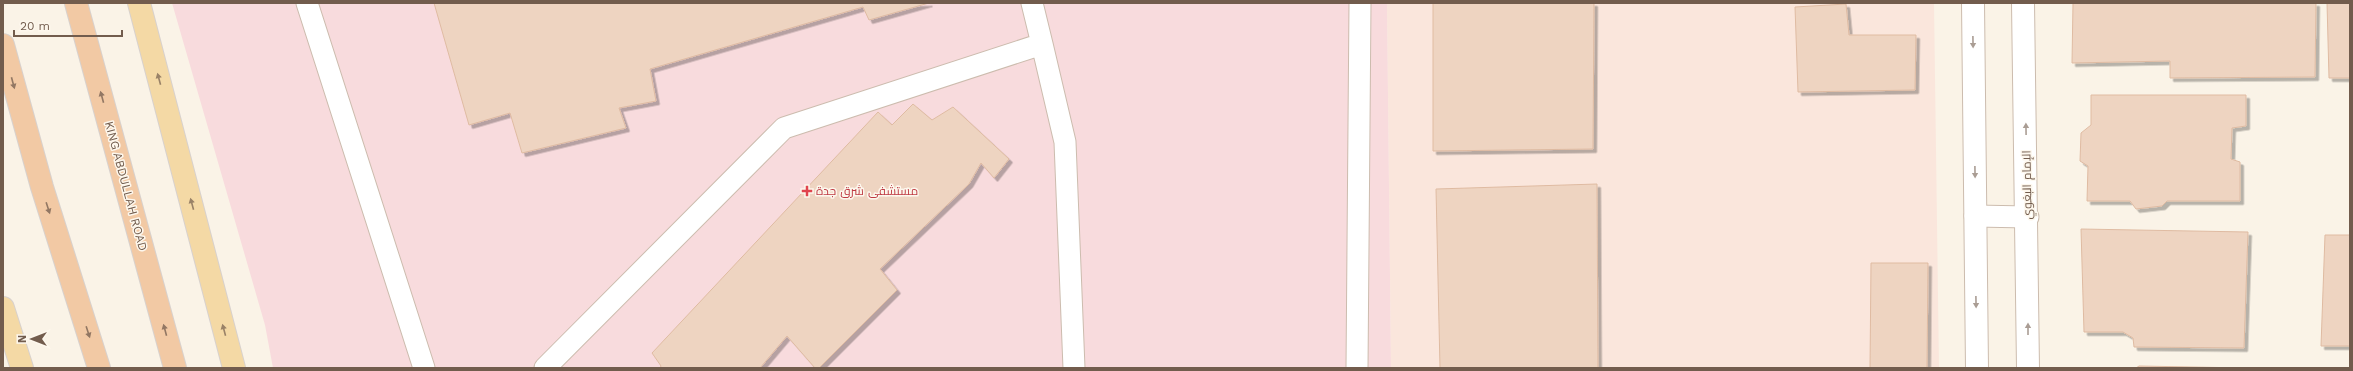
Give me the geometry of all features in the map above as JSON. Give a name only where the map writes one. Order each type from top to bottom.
[{"type":"highway","name":"KING ABDULLAH ROAD","points":[[76,3],[175,368]]},
{"type":"highway","points":[[3,45],[42,187],[99,368]]},
{"type":"main road","points":[[139,3],[234,368]]},
{"type":"main road","points":[[3,308],[22,368]]},
{"type":"street","points":[[1973,3],[1977,368]]},
{"type":"street","name":"الإمام البغوي","points":[[2024,3],[2028,216],[2028,368]]},
{"type":"lane","points":[[307,3],[424,368]]},
{"type":"lane","points":[[1032,3],[1065,142],[1074,368]]},
{"type":"lane","points":[[1357,368],[1360,3]]},
{"type":"lane","points":[[545,368],[784,128],[1042,44]]},
{"type":"lane","points":[[1975,216],[2028,216]]},
{"type":"shaded area","name":"مستشفى شرق جدة","points":[[172,3],[1387,3],[1391,368],[273,368],[265,325]]},
{"type":"shaded area","points":[[1387,3],[1934,3],[1939,368],[1391,368]]},
{"type":"building","points":[[434,3],[929,3],[869,20],[863,7],[650,69],[656,101],[619,108],[626,128],[522,153],[510,113],[469,125]]},
{"type":"building","points":[[1433,3],[1594,3],[1593,149],[1433,151]]},
{"type":"building","points":[[2073,3],[2316,3],[2315,77],[2170,78],[2170,61],[2072,63]]},
{"type":"building","points":[[2327,3],[2350,3],[2350,78],[2329,78]]},
{"type":"building","points":[[1846,4],[1849,35],[1916,35],[1915,90],[1798,92],[1795,7]]},
{"type":"building","points":[[2091,95],[2246,95],[2246,126],[2232,128],[2231,159],[2240,162],[2240,201],[2167,201],[2162,206],[2136,209],[2130,201],[2087,201],[2088,166],[2080,161],[2081,133],[2091,125]]},
{"type":"building","points":[[913,104],[932,120],[953,107],[1009,159],[994,178],[981,163],[969,184],[880,269],[897,290],[819,368],[815,368],[787,336],[760,368],[660,368],[661,366],[652,353],[878,112],[892,125]]},
{"type":"building","points":[[1597,184],[1598,368],[1440,368],[1436,189]]},
{"type":"building","points":[[2081,229],[2248,232],[2244,348],[2134,347],[2133,338],[2123,332],[2084,332]]},
{"type":"building","points":[[2325,235],[2350,235],[2350,346],[2321,346]]},
{"type":"building","points":[[1871,263],[1928,263],[1927,368],[1870,368]]},
{"type":"building","points":[[2139,366],[2246,368],[2136,368]]},
{"type":"place","name":"مستشفى شرق جدة","points":[[807,191]]}]
